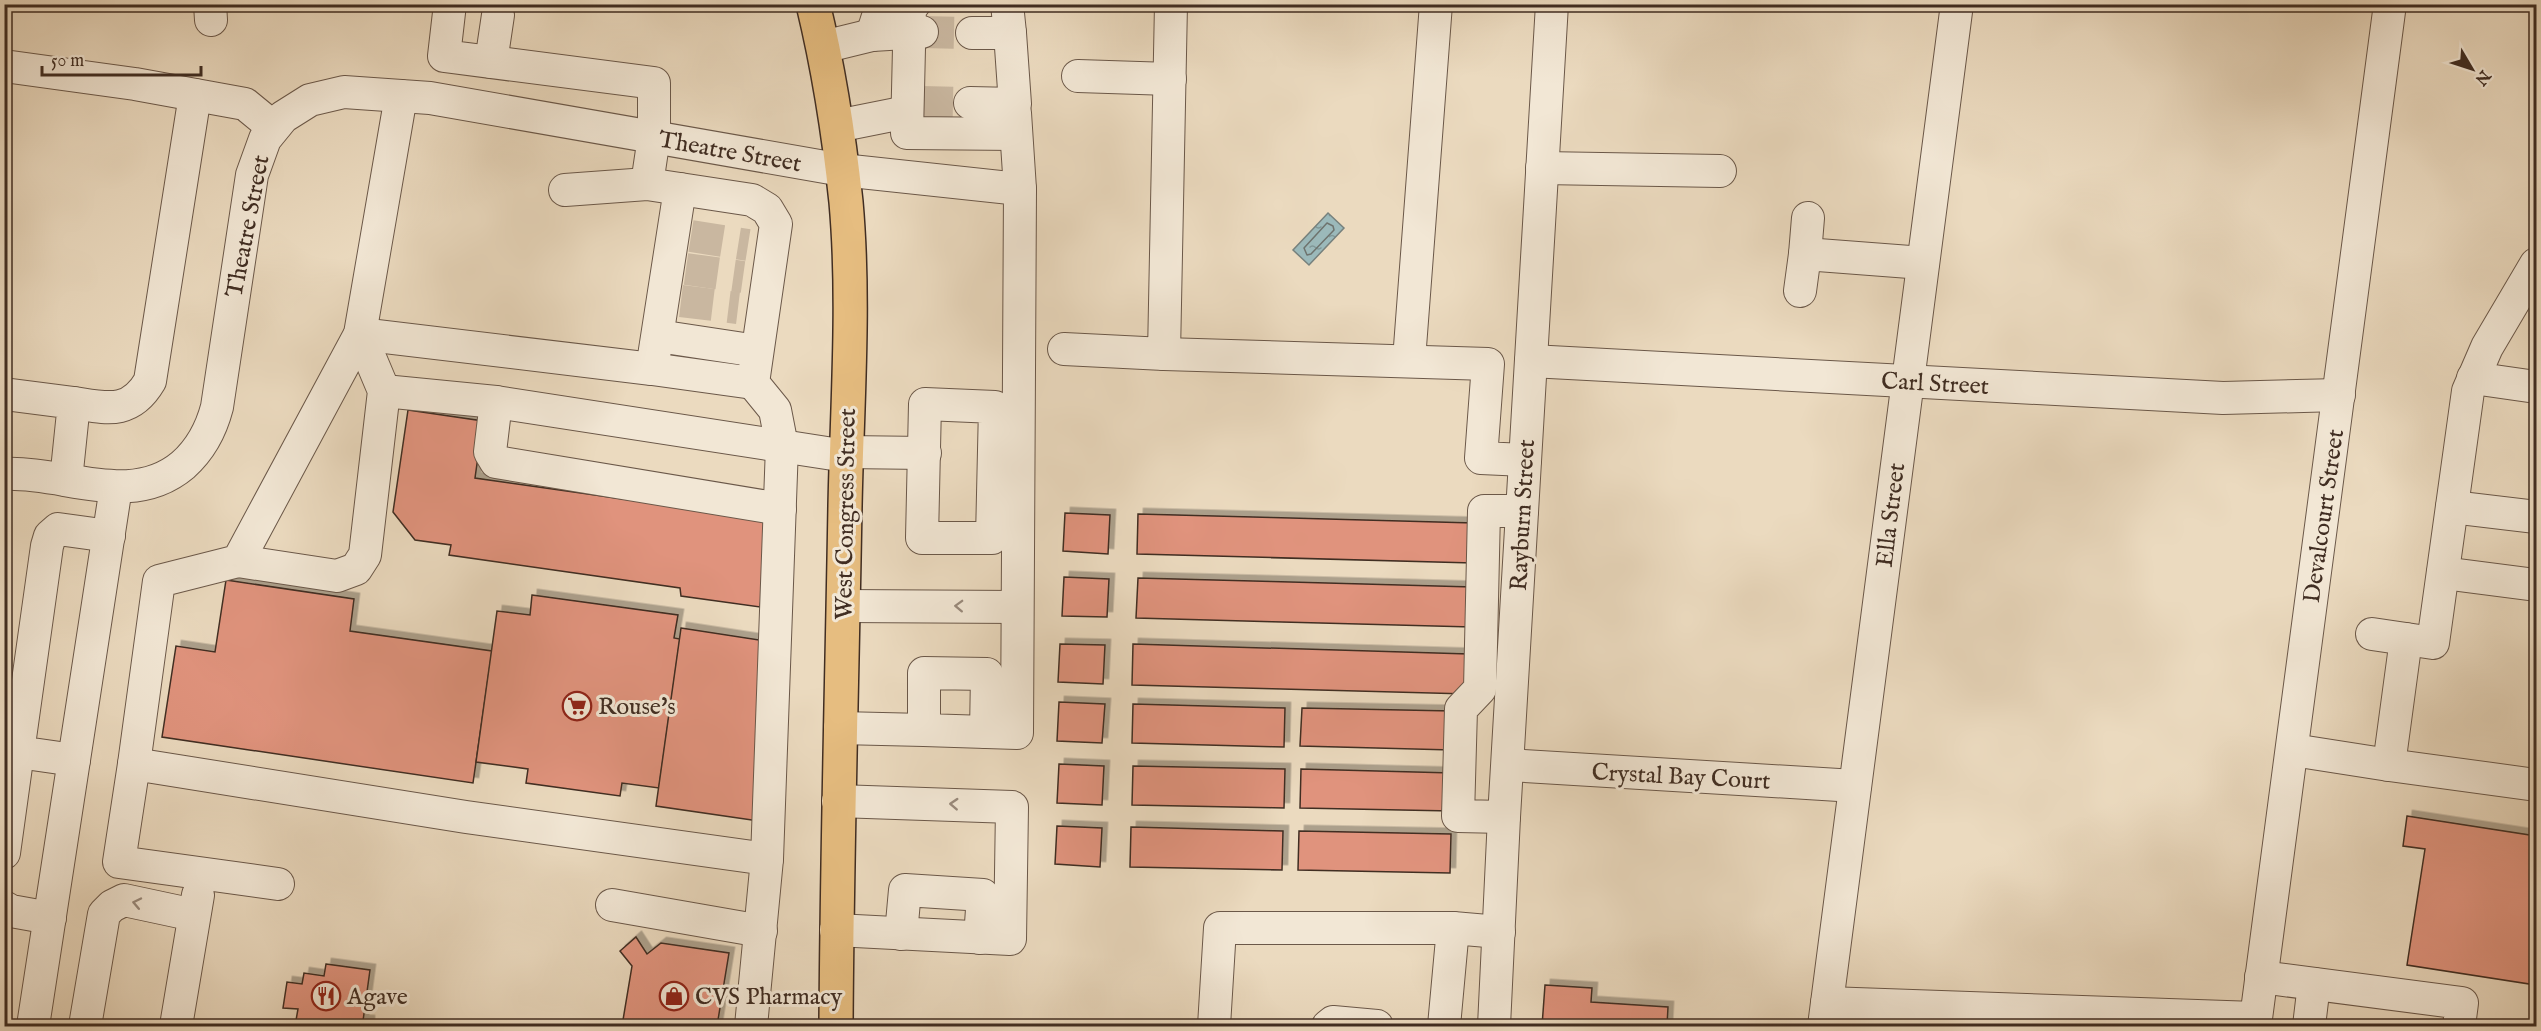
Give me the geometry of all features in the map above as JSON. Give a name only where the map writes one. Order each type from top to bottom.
[{"type":"main road","name":"West Congress Street","points":[[813,4],[833,92],[848,243],[836,1026]]},
{"type":"street","points":[[438,99],[450,4]]},
{"type":"street","points":[[872,35],[882,4]]},
{"type":"street","points":[[1164,354],[1171,4]]},
{"type":"street","points":[[1409,360],[1436,4]]},
{"type":"street","name":"Rayburn Street","points":[[1494,1026],[1504,817],[1552,4]]},
{"type":"street","name":"Ella Street","points":[[1825,1015],[1957,4]]},
{"type":"street","name":"Devalcourt Street","points":[[2255,1022],[2293,750],[2390,4]]},
{"type":"street","points":[[491,62],[498,15]]},
{"type":"street","points":[[840,729],[1017,733],[1020,189],[1008,19],[972,33]]},
{"type":"street","points":[[823,47],[915,23],[912,105],[907,133],[1015,119]]},
{"type":"street","points":[[444,56],[654,83],[654,137],[647,184]]},
{"type":"street","points":[[4,66],[135,84],[245,104],[273,127]]},
{"type":"street","points":[[1078,76],[1170,79]]},
{"type":"street","name":"Theatre Street","points":[[4,474],[32,474],[117,487],[145,484],[163,478],[191,458],[213,424],[252,175],[259,150],[273,127],[296,108],[325,95],[344,92],[438,99],[842,170],[1020,189]]},
{"type":"street","points":[[4,394],[112,409],[143,393],[150,381],[195,95]]},
{"type":"street","points":[[238,561],[360,334],[401,96]]},
{"type":"street","points":[[970,102],[1015,119]]},
{"type":"street","points":[[837,126],[912,105]]},
{"type":"street","points":[[1542,168],[1720,171]]},
{"type":"street","points":[[565,190],[647,184],[752,200],[767,209],[776,224],[760,247],[755,279],[751,310],[757,351],[753,383]]},
{"type":"street","points":[[652,369],[658,336],[672,300],[682,235],[680,189]]},
{"type":"street","points":[[1800,291],[1808,218]]},
{"type":"street","points":[[1805,254],[1923,262]]},
{"type":"street","points":[[2372,634],[2433,643],[2468,391],[2487,347],[2536,264]]},
{"type":"street","points":[[360,334],[753,383],[775,410],[782,446],[767,859],[751,1026]]},
{"type":"street","points":[[278,884],[119,862],[159,581],[238,561],[337,576],[356,569],[365,555],[384,391],[360,334]]},
{"type":"street","points":[[658,336],[757,351]]},
{"type":"street","points":[[1064,349],[1488,364],[1481,458],[1525,460]]},
{"type":"street","name":"Carl Street","points":[[1531,361],[2223,398],[2339,395]]},
{"type":"street","points":[[2473,378],[2536,387]]},
{"type":"street","points":[[384,391],[496,402],[846,454],[925,453]]},
{"type":"street","points":[[496,402],[490,452],[496,462],[780,509]]},
{"type":"street","points":[[66,480],[74,403]]},
{"type":"street","points":[[925,404],[994,407],[992,538],[922,538],[925,453],[925,404]]},
{"type":"street","points":[[33,1026],[117,487]]},
{"type":"street","points":[[2452,507],[2536,517]]},
{"type":"street","points":[[1504,817],[1458,816],[1461,709],[1480,689],[1484,511],[1522,511]]},
{"type":"street","points":[[4,853],[11,751],[50,536],[58,529],[109,536]]},
{"type":"street","points":[[2443,573],[2536,585]]},
{"type":"street","points":[[844,606],[1017,607]]},
{"type":"street","points":[[2389,765],[2406,639]]},
{"type":"street","points":[[924,730],[924,673],[987,674],[986,732]]},
{"type":"street","points":[[1480,689],[1512,690]]},
{"type":"street","points":[[2293,750],[2536,785]]},
{"type":"street","points":[[11,751],[74,760]]},
{"type":"street","points":[[134,764],[466,817],[767,859]]},
{"type":"street","name":"Crystal Bay Court","points":[[1508,765],[1855,786]]},
{"type":"street","points":[[836,930],[1010,939],[1012,807],[838,801]]},
{"type":"street","points":[[176,1026],[201,873]]},
{"type":"street","points":[[901,934],[905,890],[983,895],[980,938]]},
{"type":"street","points":[[85,1026],[104,914],[112,906],[124,900],[194,915]]},
{"type":"street","points":[[612,905],[761,931]]},
{"type":"street","points":[[4,908],[11,912],[50,918]]},
{"type":"street","points":[[1214,1026],[1220,928],[1453,928],[1499,932]]},
{"type":"street","points":[[1444,1026],[1453,928]]},
{"type":"street","points":[[2261,977],[2462,1003],[2459,1026]]},
{"type":"street","points":[[2309,1026],[2314,984]]},
{"type":"street","points":[[1825,1015],[2255,1022]]},
{"type":"street","points":[[1328,1026],[1333,1022],[1377,1026]]},
{"type":"water","points":[[1328,213],[1344,228],[1309,265],[1293,250]]},
{"type":"building","points":[[408,410],[483,421],[475,478],[772,520],[760,607],[681,596],[680,588],[449,555],[451,545],[415,540],[393,512]]},
{"type":"building","points":[[1065,513],[1110,515],[1108,554],[1063,551]]},
{"type":"building","points":[[1138,514],[1474,523],[1473,563],[1137,554]]},
{"type":"building","points":[[1064,577],[1109,579],[1107,617],[1062,616]]},
{"type":"building","points":[[1138,578],[1473,587],[1472,627],[1136,618]]},
{"type":"building","points":[[226,580],[354,599],[350,631],[492,651],[473,783],[162,737],[176,646],[215,652]]},
{"type":"building","name":"Rouse's","points":[[532,595],[678,615],[674,638],[680,639],[659,788],[622,783],[620,796],[526,783],[528,769],[476,762],[497,611],[530,615]]},
{"type":"building","points":[[681,628],[765,641],[766,822],[656,806]]},
{"type":"building","points":[[1060,644],[1105,645],[1103,684],[1058,682]]},
{"type":"building","points":[[1133,644],[1469,654],[1468,694],[1132,685]]},
{"type":"building","points":[[1059,702],[1105,704],[1102,743],[1057,741]]},
{"type":"building","points":[[1133,704],[1285,708],[1284,747],[1132,743]]},
{"type":"building","points":[[1302,708],[1453,711],[1452,750],[1300,746]]},
{"type":"building","points":[[1059,764],[1104,766],[1102,805],[1057,803]]},
{"type":"building","points":[[1133,766],[1285,769],[1284,808],[1132,805]]},
{"type":"building","points":[[1301,769],[1453,773],[1452,811],[1300,808]]},
{"type":"building","points":[[2407,816],[2536,836],[2536,985],[2407,965],[2425,849],[2403,846]]},
{"type":"building","points":[[1057,826],[1102,828],[1100,867],[1055,864]]},
{"type":"building","points":[[1131,827],[1283,831],[1282,870],[1130,867]]},
{"type":"building","points":[[1299,831],[1451,834],[1450,873],[1298,870]]},
{"type":"building","name":"CVS Pharmacy","points":[[636,937],[647,954],[661,943],[729,953],[717,1026],[622,1026],[632,966],[620,951]]},
{"type":"building","name":"Agave","points":[[326,964],[370,970],[363,1021],[369,1021],[369,1026],[295,1026],[298,1009],[283,1008],[287,982],[302,984],[304,973],[324,976]]},
{"type":"building","points":[[1545,985],[1592,988],[1591,1002],[1668,1007],[1667,1026],[1542,1026]]},
{"type":"tunnel","points":[[922,32],[972,33]]},
{"type":"tunnel","points":[[921,102],[970,103]]},
{"type":"tunnel","points":[[691,236],[748,245]]},
{"type":"tunnel","points":[[686,269],[743,277]]},
{"type":"tunnel","points":[[681,301],[738,308]]},
{"type":"place","name":"Rouse's","points":[[577,706]]},
{"type":"place","name":"Agave","points":[[326,996]]},
{"type":"place","name":"CVS Pharmacy","points":[[674,996]]}]
